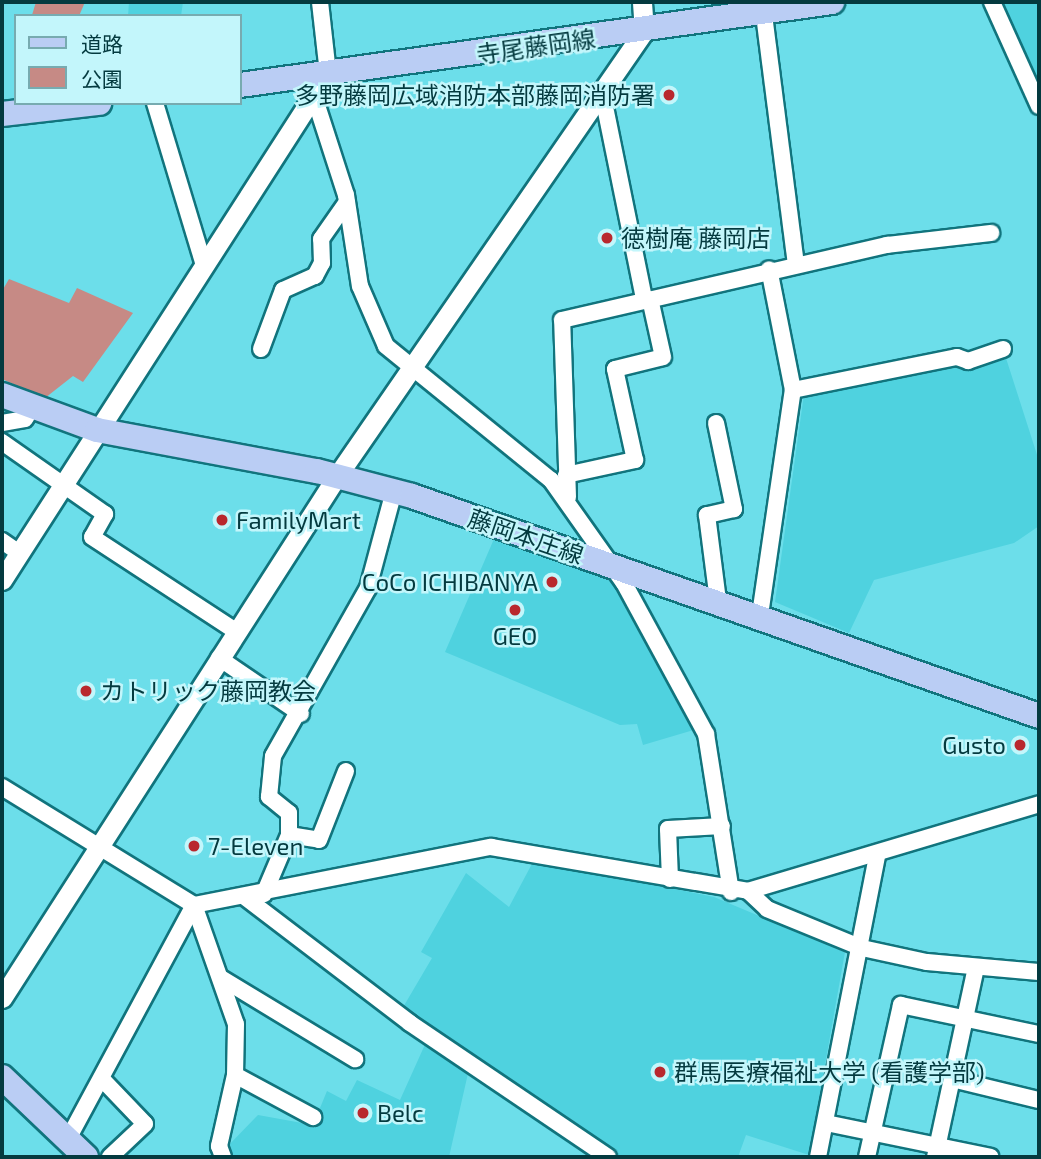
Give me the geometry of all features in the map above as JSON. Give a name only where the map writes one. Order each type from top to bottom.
[{"type":"main road","name":"寺尾藤岡線","points":[[242,86],[764,15],[832,2]]},
{"type":"main road","points":[[2,114],[81,105]]},
{"type":"main road","name":"藤岡本庄線","points":[[2,395],[97,430],[337,476],[394,491],[760,615],[1039,716]]},
{"type":"main road","points":[[2,1077],[86,1157]]},
{"type":"street","points":[[2,580],[203,262],[328,73],[320,2]]},
{"type":"street","points":[[2,998],[337,476],[644,31],[642,2]]},
{"type":"street","points":[[992,2],[1039,106]]},
{"type":"street","points":[[764,15],[796,264]]},
{"type":"street","points":[[566,475],[635,460],[615,369],[663,358],[647,299],[602,92]]},
{"type":"street","points":[[313,93],[347,201],[360,286],[386,346],[568,497],[706,734],[731,892]]},
{"type":"street","points":[[156,105],[203,262]]},
{"type":"street","points":[[261,349],[284,290],[315,276],[323,263],[321,239],[347,201]]},
{"type":"street","points":[[568,497],[562,320],[769,269],[991,233]]},
{"type":"street","points":[[760,615],[793,390],[769,269]]},
{"type":"street","points":[[793,390],[957,357],[968,361],[1003,349]]},
{"type":"street","points":[[2,423],[25,419],[32,408]]},
{"type":"street","points":[[716,423],[734,509],[707,515],[718,601]]},
{"type":"street","points":[[2,442],[105,514],[92,537],[237,632]]},
{"type":"street","points":[[264,894],[289,835],[289,813],[269,797],[273,755],[301,714],[368,587],[394,491]]},
{"type":"street","points":[[2,541],[19,553]]},
{"type":"street","points":[[219,659],[301,714]]},
{"type":"street","points":[[289,835],[319,840],[345,771]]},
{"type":"street","points":[[2,787],[95,850],[194,905],[246,898],[491,847],[670,878],[731,892],[748,891],[877,857],[1039,804]]},
{"type":"street","points":[[670,878],[668,829],[722,826]]},
{"type":"street","points":[[818,1157],[862,948],[877,857]]},
{"type":"street","points":[[748,891],[766,909],[862,948],[976,968],[1039,972]]},
{"type":"street","points":[[246,898],[410,1023],[608,1157]]},
{"type":"street","points":[[194,905],[236,1024],[235,1075],[221,1130],[223,1157]]},
{"type":"street","points":[[68,1139],[194,905]]},
{"type":"street","points":[[936,1152],[976,968]]},
{"type":"street","points":[[221,978],[355,1059]]},
{"type":"street","points":[[867,1157],[901,1004],[1039,1034]]},
{"type":"street","points":[[235,1075],[313,1117]]},
{"type":"street","points":[[102,1079],[145,1124],[110,1157]]},
{"type":"street","points":[[952,1079],[1039,1100]]},
{"type":"street","points":[[826,1123],[872,1132],[936,1152],[991,1157]]},
{"type":"shaded area","points":[[129,2],[183,2],[181,14],[128,14]]},
{"type":"shaded area","points":[[999,2],[1039,2],[1039,91]]},
{"type":"shaded area","points":[[1005,355],[1039,461],[1039,526],[1014,543],[874,580],[849,633],[775,602],[804,394],[952,358],[971,370]]},
{"type":"shaded area","points":[[497,532],[612,575],[697,729],[643,745],[637,724],[620,725],[445,652]]},
{"type":"shaded area","name":"群馬医療福祉大学 (看護学部)","points":[[534,860],[714,897],[845,952],[809,1155],[746,1135],[738,1157],[620,1157],[402,1009],[432,958],[421,952],[466,873],[509,907]]},
{"type":"shaded area","points":[[427,1040],[469,1069],[449,1157],[228,1157],[224,1150],[258,1115],[313,1125],[327,1091],[346,1101],[357,1080],[400,1100]]},
{"type":"green space","points":[[36,2],[85,2],[80,14],[32,14]]},
{"type":"green space","points":[[9,279],[69,303],[77,288],[133,313],[83,382],[73,376],[45,398],[2,379],[2,291]]},
{"type":"place","name":"多野藤岡広域消防本部藤岡消防署","points":[[669,95]]},
{"type":"place","name":"徳樹庵 藤岡店","points":[[607,238]]},
{"type":"place","name":"FamilyMart","points":[[222,520]]},
{"type":"place","name":"CoCo ICHIBANYA","points":[[552,582]]},
{"type":"place","name":"GEO","points":[[515,610]]},
{"type":"place","name":"カトリック藤岡教会","points":[[86,691]]},
{"type":"place","name":"Gusto","points":[[1020,745]]},
{"type":"place","name":"7-Eleven","points":[[194,846]]},
{"type":"place","name":"群馬医療福祉大学 (看護学部)","points":[[660,1072]]},
{"type":"place","name":"Belc","points":[[363,1113]]}]
